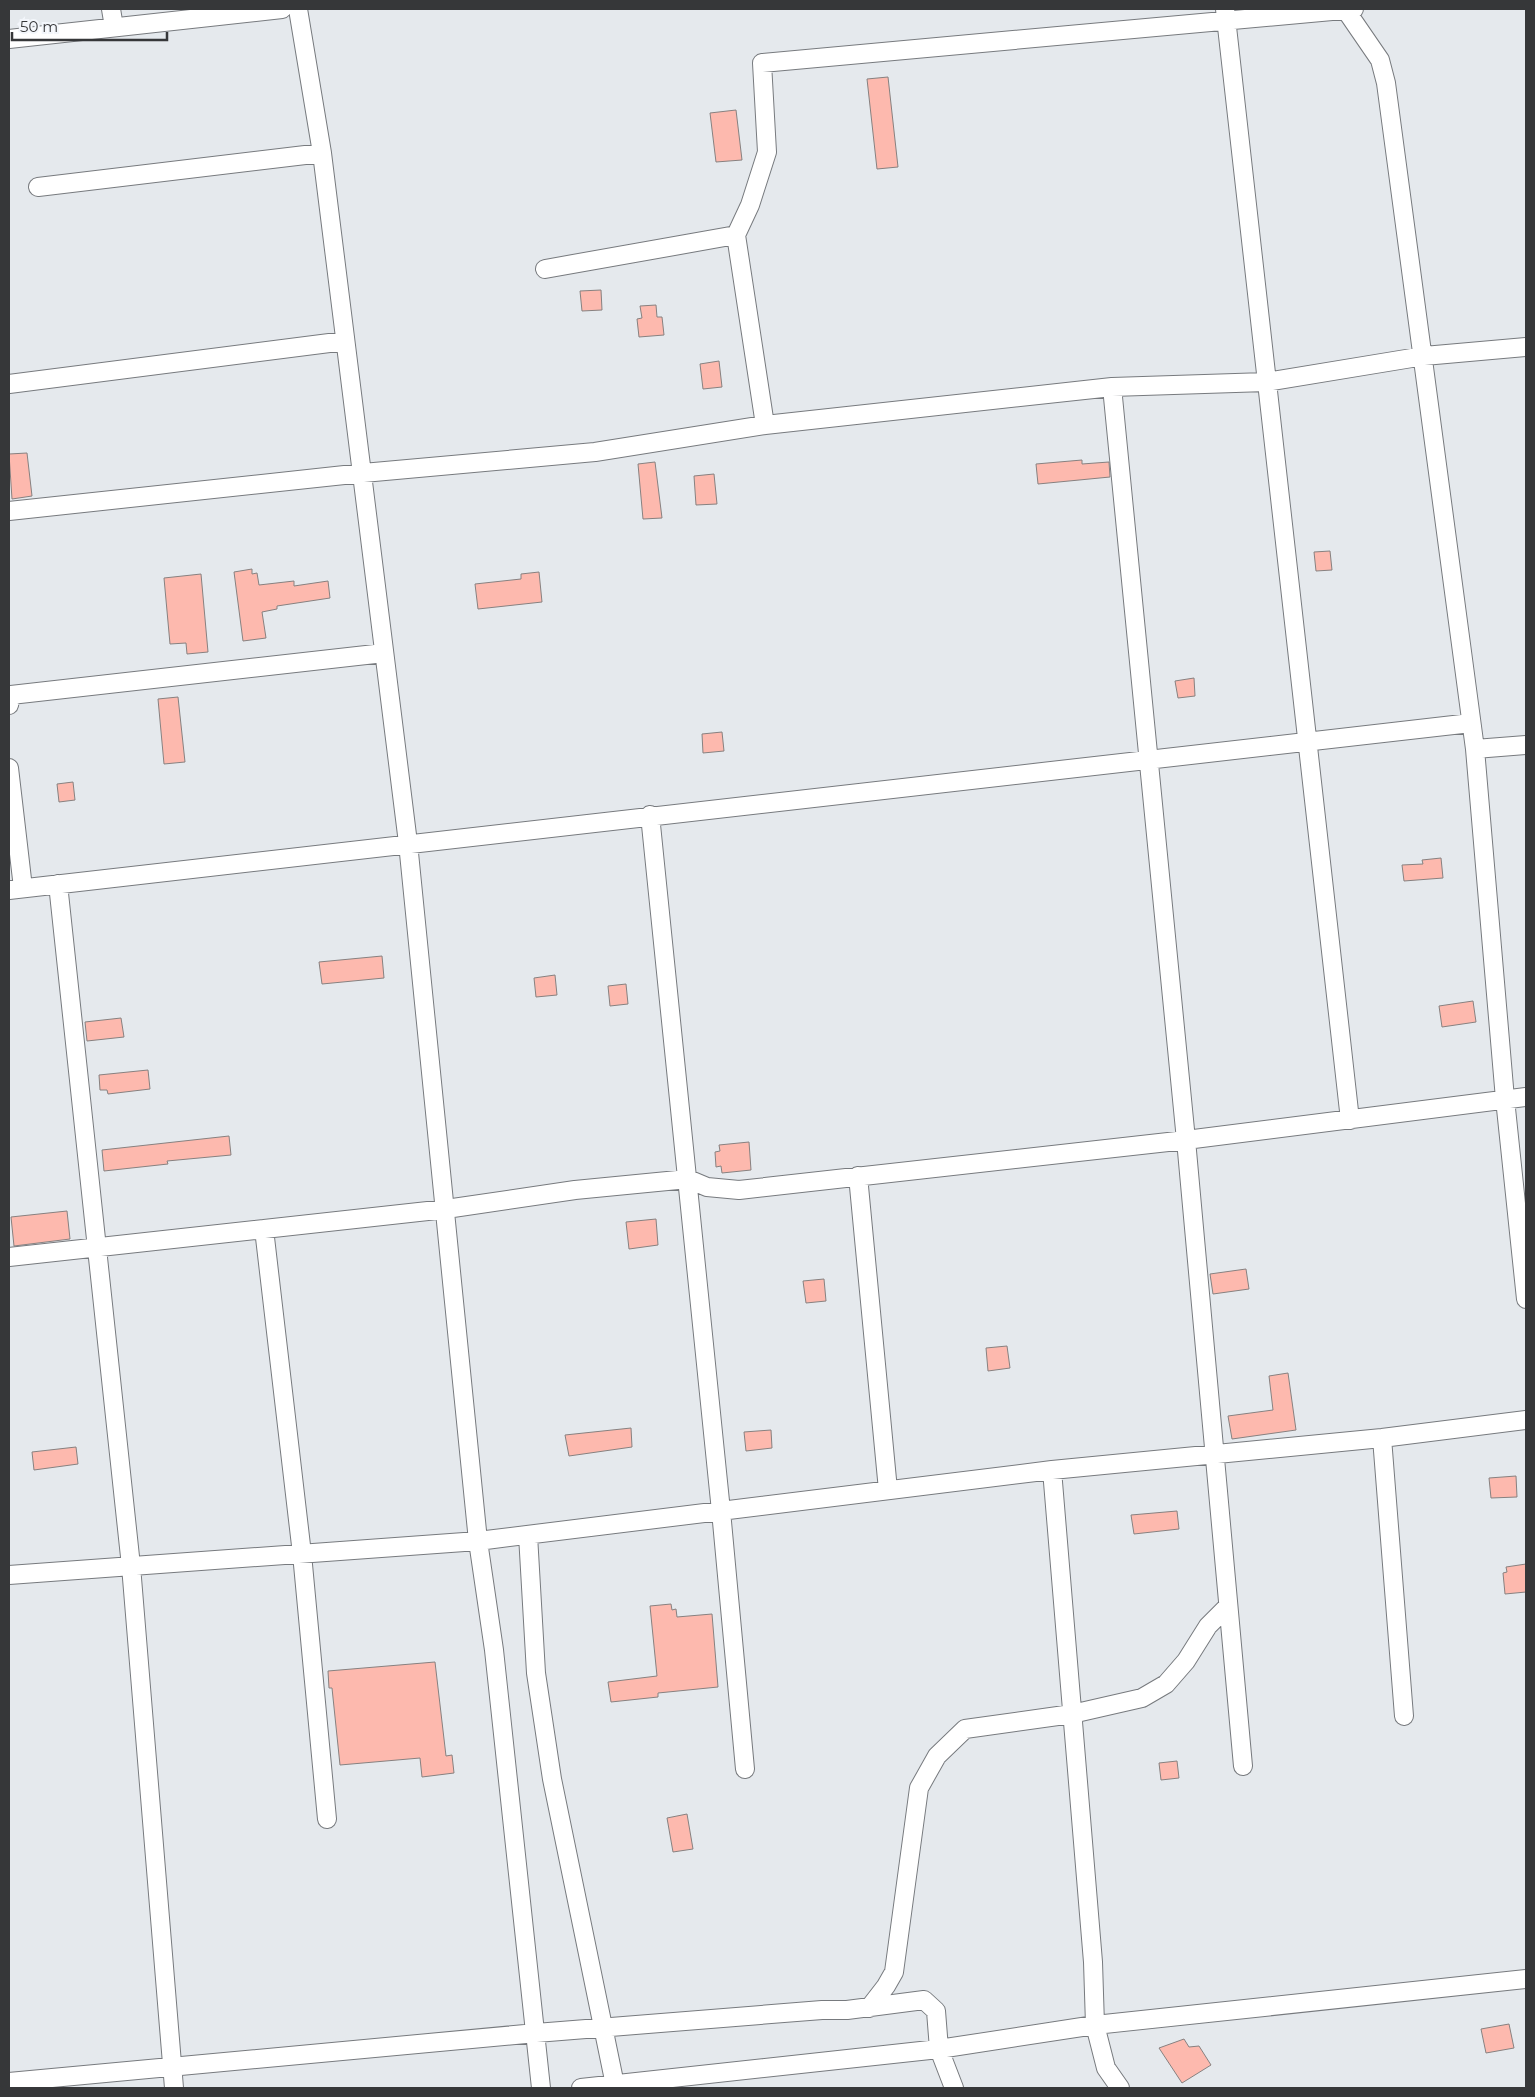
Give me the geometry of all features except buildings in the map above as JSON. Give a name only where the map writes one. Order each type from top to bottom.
[{"type":"street","points":[[111,9],[114,27]]},
{"type":"street","points":[[9,39],[282,9]]},
{"type":"street","points":[[298,9],[322,153],[408,843],[478,1541],[494,1650],[541,2088]]},
{"type":"street","points":[[765,425],[736,235],[750,205],[767,152],[762,63],[1226,14],[1348,9],[1380,60],[1386,84],[1424,356],[1475,749],[1504,1099],[1526,1299]]},
{"type":"street","points":[[1226,14],[1350,1120]]},
{"type":"street","points":[[38,187],[322,153]]},
{"type":"street","points":[[545,269],[736,235]]},
{"type":"street","points":[[9,384],[345,341]]},
{"type":"street","points":[[9,511],[363,473],[595,452],[765,425],[1112,387],[1266,382],[1424,356],[1526,347]]},
{"type":"street","points":[[1112,387],[1186,1140],[1243,1766]]},
{"type":"street","points":[[9,705],[11,695],[384,653]]},
{"type":"street","points":[[9,768],[16,889],[650,815],[1471,723]]},
{"type":"street","points":[[1475,749],[1526,745]]},
{"type":"street","points":[[650,815],[688,1179],[745,1769]]},
{"type":"street","points":[[58,884],[131,1566],[174,2088]]},
{"type":"street","points":[[9,1257],[446,1209],[575,1190],[688,1179],[707,1187],[739,1190],[1186,1140],[1526,1097]]},
{"type":"street","points":[[858,1176],[888,1490]]},
{"type":"street","points":[[264,1229],[302,1554],[327,1819]]},
{"type":"street","points":[[9,1575],[478,1541],[1052,1470],[1382,1438],[1526,1420]]},
{"type":"street","points":[[1382,1438],[1404,1716]]},
{"type":"street","points":[[1052,1470],[1093,1962],[1096,2025],[1106,2068],[1120,2088]]},
{"type":"street","points":[[528,1535],[536,1673],[552,1779],[615,2084]]},
{"type":"street","points":[[869,2008],[894,1972],[920,1788],[937,1756],[965,1729],[1072,1714],[1142,1698],[1166,1684],[1186,1661],[1208,1626],[1228,1606]]},
{"type":"street","points":[[581,2088],[939,2050],[1096,2025],[1526,1979]]},
{"type":"street","points":[[9,2082],[536,2033],[869,2008],[924,2000],[936,2011],[939,2050],[954,2088]]}]
